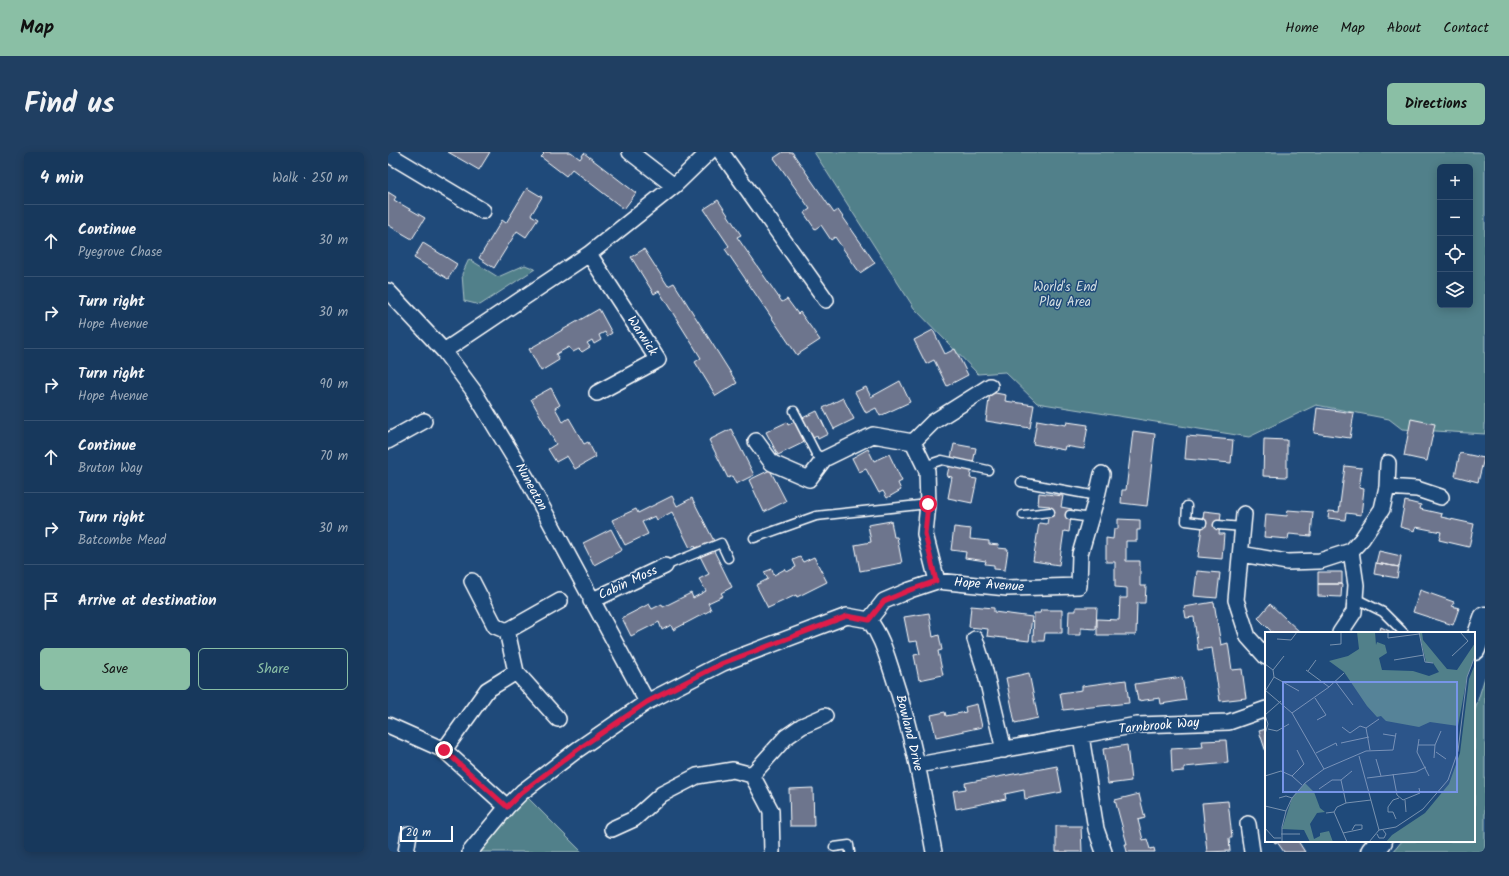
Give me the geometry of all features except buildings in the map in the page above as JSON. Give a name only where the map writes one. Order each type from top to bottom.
[{"type":"main road","points":[[1475,645],[1485,618]]},
{"type":"main road","points":[[1372,852],[1380,842]]},
{"type":"street","points":[[630,152],[674,186]]},
{"type":"street","points":[[444,351],[589,254],[674,186],[709,152]]},
{"type":"street","points":[[722,152],[826,300]]},
{"type":"street","points":[[388,154],[483,211]]},
{"type":"street","name":"Warwick","points":[[589,254],[658,360],[597,393]]},
{"type":"street","name":"Nuneaton","points":[[388,291],[444,351],[473,390],[527,479],[591,601],[647,702]]},
{"type":"street","points":[[913,442],[933,422],[990,386]]},
{"type":"street","points":[[388,441],[424,421]]},
{"type":"street","points":[[756,441],[772,464],[809,479],[824,459],[873,435],[913,442]]},
{"type":"street","points":[[913,442],[927,471],[928,504],[925,534],[936,581]]},
{"type":"street","points":[[1241,554],[1287,562],[1320,561],[1351,550],[1362,539],[1382,509],[1387,488],[1388,463]]},
{"type":"street","name":"Hope Avenue","points":[[869,620],[884,601],[936,581],[1007,588],[1079,586],[1080,554],[1102,474]]},
{"type":"street","points":[[1387,488],[1417,489],[1441,497]]},
{"type":"street","points":[[1244,520],[1236,600],[1248,637],[1265,656]]},
{"type":"street","points":[[1341,632],[1354,612],[1356,586],[1351,550]]},
{"type":"street","name":"Cabin Moss","points":[[591,601],[665,566]]},
{"type":"street","points":[[472,581],[495,626],[507,631]]},
{"type":"street","points":[[507,631],[560,601]]},
{"type":"street","points":[[470,852],[507,807],[522,792],[577,750],[647,702],[723,663],[847,616],[869,620]]},
{"type":"street","name":"Bowland Drive","points":[[869,620],[879,633],[899,692],[918,765],[934,852]]},
{"type":"street","points":[[507,631],[516,672],[558,719]]},
{"type":"street","points":[[975,639],[984,667],[1004,750]]},
{"type":"street","points":[[444,750],[487,690],[516,672]]},
{"type":"street","name":"Tarnbrook Way","points":[[918,765],[1137,726],[1229,722],[1265,709]]},
{"type":"street","points":[[752,775],[786,737],[802,726],[825,716]]},
{"type":"street","points":[[388,725],[444,750],[507,807]]},
{"type":"street","points":[[1081,736],[1096,829],[1104,852]]},
{"type":"street","points":[[612,829],[634,819],[662,794],[697,776],[733,770],[752,775],[771,811],[772,852]]},
{"type":"street","points":[[1248,824],[1252,852]]},
{"type":"street","points":[[406,852],[409,834]]},
{"type":"lane","points":[[794,411],[816,454],[824,459]]},
{"type":"lane","points":[[924,466],[942,460],[988,470]]},
{"type":"lane","points":[[1021,482],[1097,496]]},
{"type":"lane","points":[[754,538],[816,516],[928,504]]},
{"type":"lane","points":[[1188,506],[1186,521],[1202,523]]},
{"type":"lane","points":[[1023,515],[1050,512]]},
{"type":"lane","points":[[1070,515],[1091,518]]},
{"type":"lane","points":[[1218,525],[1244,520]]},
{"type":"lane","points":[[665,566],[721,543],[728,558]]},
{"type":"lane","points":[[1355,598],[1383,612],[1403,632]]},
{"type":"lane","points":[[834,847],[849,845],[850,852]]},
{"type":"green space","name":"World's End Play Area","points":[[814,152],[1485,152],[1485,434],[1402,429],[1389,419],[1316,405],[1249,437],[1037,403],[1005,372],[978,374],[914,308]]},
{"type":"green space","points":[[469,259],[498,277],[525,265],[535,269],[480,305],[464,301],[462,274]]},
{"type":"green space","points":[[1485,677],[1485,852],[1393,852],[1401,842],[1475,842],[1475,710]]},
{"type":"green space","points":[[522,792],[582,852],[470,852]]},
{"type":"route","points":[[444,750],[507,807],[522,792],[577,750],[647,702],[723,663],[847,616],[869,620],[884,601],[936,581],[925,534],[928,504]]}]
